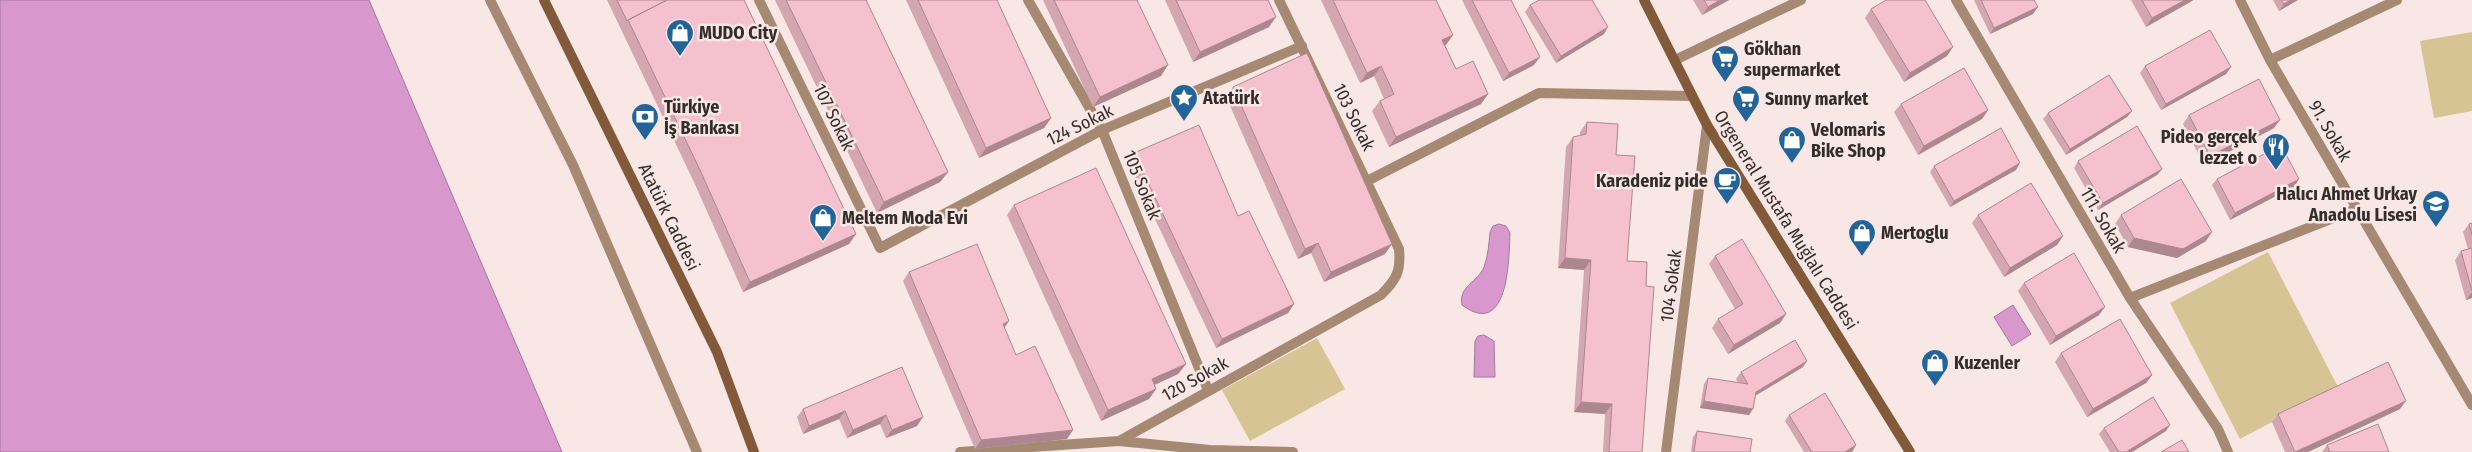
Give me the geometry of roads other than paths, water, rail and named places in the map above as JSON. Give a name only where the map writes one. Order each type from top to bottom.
[{"type":"street","points":[[490,0],[573,164],[697,452]]},
{"type":"street","name":"Atatürk Caddesi","points":[[544,0],[717,352],[754,452]]},
{"type":"street","name":"107 Sokak","points":[[760,0],[880,248]]},
{"type":"street","name":"105 Sokak","points":[[1028,0],[1102,130],[1208,390]]},
{"type":"street","name":"103 Sokak","points":[[1279,0],[1399,249]]},
{"type":"street","name":"Orgeneral Mustafa Muğlalı Caddesi","points":[[1644,0],[1707,124],[1910,452]]},
{"type":"street","points":[[1675,60],[1801,0]]},
{"type":"street","name":"111. Sokak","points":[[1956,0],[2130,298],[2218,429],[2228,452]]},
{"type":"street","name":"91. Sokak","points":[[2240,0],[2270,60],[2472,405]]},
{"type":"street","points":[[2270,60],[2397,0]]},
{"type":"street","name":"124 Sokak","points":[[880,248],[1102,130],[1302,46]]},
{"type":"street","points":[[1367,181],[1539,93],[1692,96]]},
{"type":"street","name":"104 Sokak","points":[[1666,452],[1707,124]]},
{"type":"street","points":[[2130,298],[2356,208]]},
{"type":"street","name":"120 Sokak","points":[[960,452],[1119,441],[1381,295],[1394,282],[1400,266],[1399,249]]},
{"type":"street","points":[[1119,441],[1210,450],[1293,452]]},
{"type":"place","name":"MUDO City","points":[[680,57]]},
{"type":"place","name":"Gökhan supermarket","points":[[1725,83]]},
{"type":"place","name":"Atatürk","points":[[1184,122]]},
{"type":"place","name":"Sunny market","points":[[1746,123]]},
{"type":"place","name":"Türkiye İş Bankası","points":[[645,141]]},
{"type":"place","name":"Velomaris Bike Shop","points":[[1792,164]]},
{"type":"place","name":"Pideo gerçek lezzet o","points":[[2276,171]]},
{"type":"place","name":"Karadeniz pide","points":[[1727,205]]},
{"type":"place","name":"Halıcı Ahmet Urkay Anadolu Lisesi","points":[[2436,228]]},
{"type":"place","name":"Meltem Moda Evi","points":[[823,242]]},
{"type":"place","name":"Mertoglu","points":[[1862,257]]},
{"type":"place","name":"Kuzenler","points":[[1935,387]]}]
